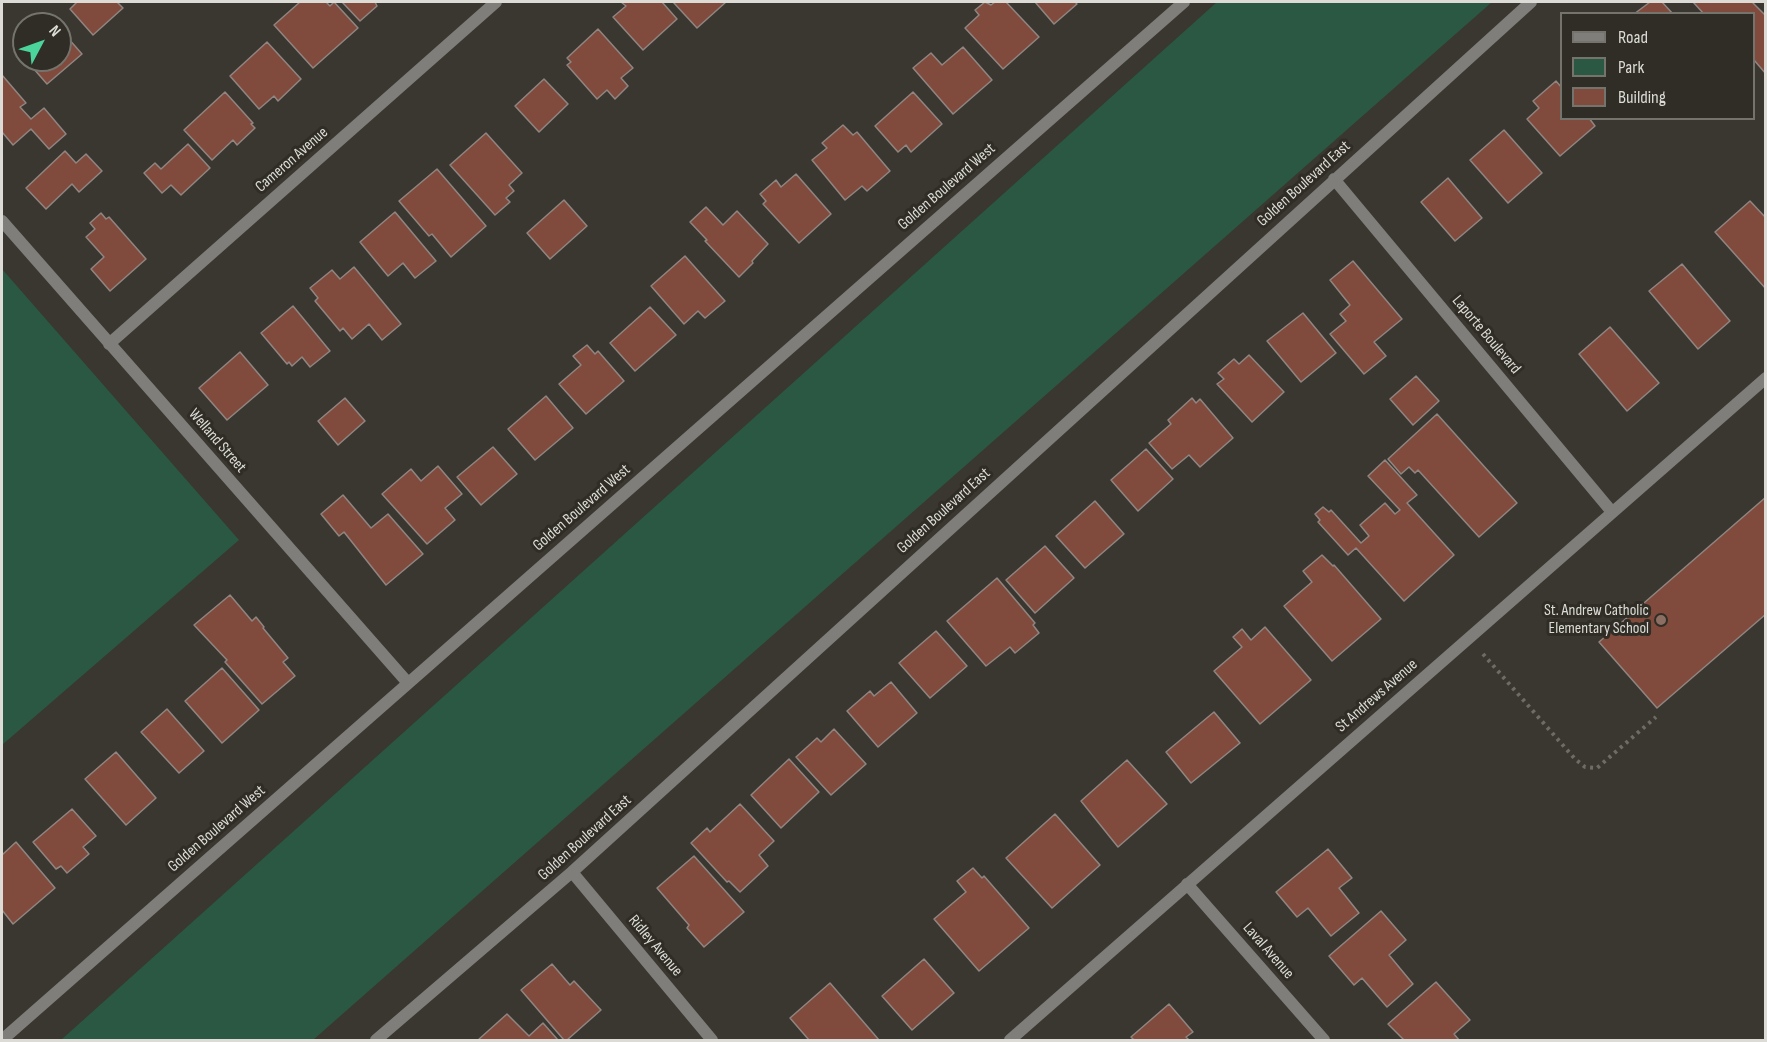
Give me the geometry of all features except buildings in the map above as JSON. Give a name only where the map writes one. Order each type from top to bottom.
[{"type":"street","name":"Cameron Avenue","points":[[109,344],[496,2]]},
{"type":"street","name":"Golden Boulevard West","points":[[2,1041],[1184,2]]},
{"type":"street","name":"Golden Boulevard East","points":[[376,1041],[572,872],[1530,2]]},
{"type":"street","name":"Laporte Boulevard","points":[[1334,179],[1612,512]]},
{"type":"street","name":"Welland Street","points":[[2,221],[408,683]]},
{"type":"street","name":"St Andrews Avenue","points":[[1010,1041],[1766,378]]},
{"type":"street","name":"Ridley Avenue","points":[[572,872],[712,1041]]},
{"type":"street","name":"Laval Avenue","points":[[1187,884],[1324,1041]]},
{"type":"path","points":[[1469,638],[1575,759],[1585,767],[1597,768],[1656,717]]},
{"type":"green space","points":[[1217,2],[1492,2],[313,1040],[61,1040]]},
{"type":"green space","points":[[2,269],[239,540],[2,745]]},
{"type":"place","name":"St. Andrew Catholic Elementary School","points":[[1661,620]]}]
